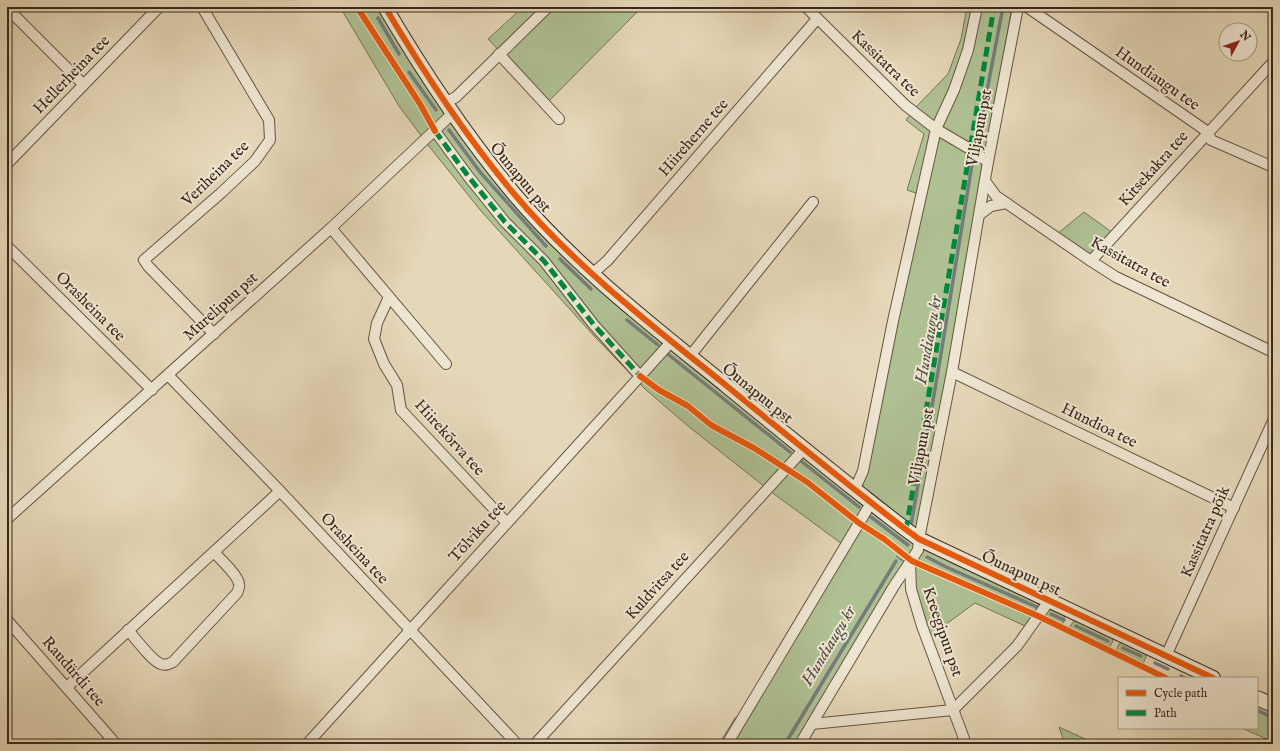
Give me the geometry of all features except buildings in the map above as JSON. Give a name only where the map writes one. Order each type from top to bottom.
[{"type":"street","name":"Hellerheina tee","points":[[7,164],[159,7]]},
{"type":"street","name":"Veriheina tee","points":[[202,7],[269,120],[270,140],[255,161],[221,193],[144,260],[148,266],[214,334]]},
{"type":"street","name":"Õunapuu pst","points":[[385,7],[449,109],[516,196],[552,234],[592,274],[620,298],[804,449],[871,503],[919,539],[1211,677]]},
{"type":"street","name":"Murelipuu pst","points":[[7,519],[332,228],[435,131],[456,97],[548,7]]},
{"type":"street","name":"Kassitatra tee","points":[[806,7],[905,105],[936,129],[970,149],[988,162]]},
{"type":"street","name":"Viljapuu pst","points":[[854,488],[863,471],[893,322],[936,129],[954,90],[968,50],[977,7]]},
{"type":"street","name":"Viljapuu pst","points":[[800,744],[894,586],[918,550],[952,372],[988,162],[1018,7]]},
{"type":"street","name":"Hundiaugu tee","points":[[1027,7],[1208,132],[1210,140],[1273,167]]},
{"type":"street","points":[[7,8],[84,84]]},
{"type":"street","name":"Hiireherne tee","points":[[592,274],[607,261],[817,19]]},
{"type":"street","points":[[499,54],[559,119]]},
{"type":"street","name":"Kitsekakra tee","points":[[1091,261],[1273,62]]},
{"type":"street","points":[[435,131],[468,176],[505,222],[544,261],[594,324],[640,376]]},
{"type":"street","name":"Kassitatra tee","points":[[985,181],[996,196],[1116,277],[1273,352]]},
{"type":"street","points":[[690,356],[813,202]]},
{"type":"street","points":[[979,215],[991,206],[1006,203]]},
{"type":"street","points":[[332,228],[446,364]]},
{"type":"street","name":"Orasheina tee","points":[[7,246],[152,390]]},
{"type":"street","name":"Hiirekõrva tee","points":[[390,297],[377,323],[374,339],[384,364],[397,385],[401,410],[507,523]]},
{"type":"street","name":"Tõlviku tee","points":[[307,744],[672,341]]},
{"type":"street","name":"Hundioa tee","points":[[952,372],[1234,508]]},
{"type":"street","name":"Orasheina tee","points":[[168,375],[280,491],[517,744]]},
{"type":"street","name":"Kassitatra põik","points":[[1166,656],[1273,421]]},
{"type":"street","name":"Kuldvitsa tee","points":[[535,744],[804,449]]},
{"type":"street","points":[[67,687],[280,491]]},
{"type":"street","points":[[727,744],[871,503]]},
{"type":"street","points":[[128,630],[155,661],[161,665],[168,665],[173,662],[239,590],[240,584],[237,579],[214,552]]},
{"type":"street","name":"Kreegipuu pst","points":[[910,563],[911,589],[922,626],[966,744]]},
{"type":"street","name":"Kreegipuu pst","points":[[953,710],[1017,646],[1049,601]]},
{"type":"street","name":"Raudürdi tee","points":[[7,620],[116,744]]},
{"type":"street","points":[[1258,698],[1273,705]]},
{"type":"street","points":[[812,724],[953,710]]},
{"type":"green space","points":[[340,7],[379,7],[450,122],[487,168],[592,282],[626,313],[874,513],[1040,603],[1025,626],[975,603],[930,636],[914,589],[913,567],[896,556],[905,563],[795,744],[719,744],[735,718],[750,712],[860,531],[854,527],[842,544],[770,491],[688,426],[645,389],[595,337],[481,211],[428,145],[399,106]]},
{"type":"green space","points":[[523,7],[642,7],[548,102],[488,39]]},
{"type":"green space","points":[[967,7],[1012,7],[948,370],[916,530],[864,489],[862,484],[922,195],[907,190],[924,134],[906,120],[916,107],[948,74],[961,39]]},
{"type":"green space","points":[[1084,212],[1113,233],[1090,256],[1057,234]]},
{"type":"green space","points":[[1053,609],[1065,614],[1063,623],[1060,624],[1043,615],[1048,610]]},
{"type":"green space","points":[[1077,621],[1112,637],[1113,641],[1109,648],[1069,628],[1073,622]]},
{"type":"green space","points":[[1123,642],[1145,652],[1146,657],[1143,664],[1116,651],[1119,644]]},
{"type":"green space","points":[[1258,705],[1273,712],[1273,742],[1244,729],[1258,729]]},
{"type":"green space","points":[[1059,727],[1096,744],[1065,744]]},
{"type":"waterway","name":"Hundiaugu kr","points":[[977,143],[1003,7]]},
{"type":"waterway","points":[[378,18],[399,54]]},
{"type":"waterway","points":[[409,72],[436,110]]},
{"type":"waterway","points":[[449,130],[480,172],[546,246]]},
{"type":"waterway","name":"Hundiaugu kr","points":[[911,525],[973,159]]},
{"type":"waterway","points":[[560,259],[591,289]]},
{"type":"waterway","points":[[627,320],[658,345]]},
{"type":"waterway","points":[[669,355],[790,452]]},
{"type":"waterway","points":[[801,461],[859,507]]},
{"type":"waterway","points":[[871,517],[908,545]]},
{"type":"waterway","points":[[927,557],[946,567],[1037,607]]},
{"type":"waterway","name":"Hundiaugu kr","points":[[785,744],[896,561]]},
{"type":"waterway","points":[[1051,614],[1064,620]]},
{"type":"waterway","points":[[1076,626],[1108,641]]},
{"type":"waterway","points":[[1123,648],[1141,656]]},
{"type":"waterway","points":[[1155,663],[1168,669]]},
{"type":"waterway","points":[[1258,710],[1273,718]]},
{"type":"marked path","points":[[906,530],[994,7]]},
{"type":"marked path","points":[[435,131],[468,176],[505,222],[544,261],[594,325],[640,376]]},
{"type":"cycle path","points":[[357,7],[420,104],[435,131]]},
{"type":"cycle path","points":[[385,7],[430,80],[463,127],[497,173],[539,222],[617,296],[773,424],[919,539],[1211,677]]},
{"type":"cycle path","points":[[640,376],[659,390],[688,406],[711,425],[754,448],[807,482],[859,523],[884,539],[912,561],[1038,616],[1164,677]]}]
